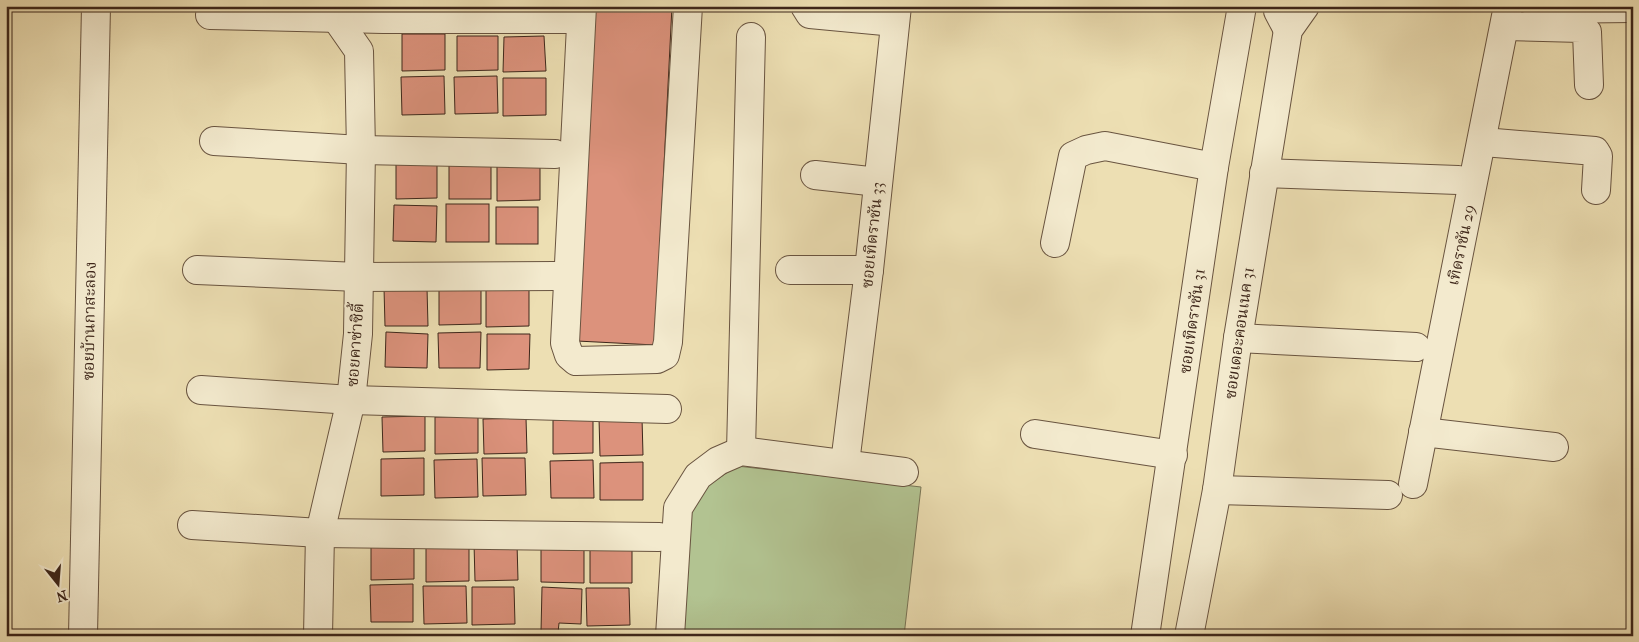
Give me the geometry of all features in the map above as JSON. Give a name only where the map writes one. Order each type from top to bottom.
[{"type":"street","name":"ซอยบ้านกาสะลอง","points":[[83,636],[96,6]]},
{"type":"street","points":[[210,15],[335,12],[578,12],[566,343],[569,355],[576,361],[657,359],[665,355],[668,342],[688,6]]},
{"type":"street","points":[[805,6],[810,14],[896,14]]},
{"type":"street","name":"ซอยเทิดราชัน 31","points":[[1145,636],[1214,167],[1242,6]]},
{"type":"street","name":"ซอยเดอะคอนเนค 31","points":[[1189,635],[1217,490],[1238,338],[1264,173],[1283,18],[1305,6]]},
{"type":"street","points":[[1507,14],[1633,8]]},
{"type":"street","points":[[335,12],[359,51],[382,12]]},
{"type":"street","name":"ซอยเทิดราชัน 33","points":[[845,463],[869,270],[896,14]]},
{"type":"street","points":[[1507,14],[1581,28],[1587,32],[1588,85]]},
{"type":"street","name":"เทิดราชัน 29","points":[[1413,484],[1483,142],[1507,14]]},
{"type":"street","points":[[742,451],[751,37]]},
{"type":"street","name":"ซอยคาซ่าซิตี้","points":[[318,636],[320,533],[351,400],[358,334],[361,150],[359,51]]},
{"type":"street","points":[[214,141],[361,150],[555,154]]},
{"type":"street","points":[[1483,142],[1595,150],[1598,156],[1596,190]]},
{"type":"street","points":[[1055,243],[1073,156],[1086,150],[1105,146],[1214,167]]},
{"type":"street","points":[[1264,173],[1458,180]]},
{"type":"street","points":[[815,175],[878,182]]},
{"type":"street","points":[[196,270],[358,277],[556,276]]},
{"type":"street","points":[[790,270],[869,270]]},
{"type":"street","points":[[1238,338],[1416,347]]},
{"type":"street","points":[[201,390],[351,400],[667,409]]},
{"type":"street","points":[[1423,432],[1554,447]]},
{"type":"street","points":[[1034,434],[1172,455]]},
{"type":"street","points":[[670,636],[678,508],[698,476],[718,461],[742,451],[904,472]]},
{"type":"street","points":[[1217,490],[1388,495]]},
{"type":"street","points":[[192,525],[320,533],[659,538]]},
{"type":"street","points":[[1189,635],[1210,636]]},
{"type":"green space","points":[[737,466],[921,487],[904,636],[682,636],[690,512],[709,485]]},
{"type":"building","points":[[593,6],[672,6],[655,345],[577,341]]},
{"type":"building","points":[[402,34],[445,34],[445,70],[402,71]]},
{"type":"building","points":[[457,36],[498,36],[498,70],[457,71]]},
{"type":"building","points":[[544,36],[546,71],[503,72],[504,37]]},
{"type":"building","points":[[444,76],[445,114],[402,115],[401,77]]},
{"type":"building","points":[[497,76],[498,113],[455,114],[454,77]]},
{"type":"building","points":[[503,78],[546,78],[546,115],[503,116]]},
{"type":"building","points":[[437,162],[437,198],[396,199],[396,163]]},
{"type":"building","points":[[540,162],[540,200],[497,201],[497,163]]},
{"type":"building","points":[[449,163],[491,163],[491,199],[449,199]]},
{"type":"building","points":[[446,204],[489,204],[489,242],[446,242]]},
{"type":"building","points":[[394,205],[437,206],[436,242],[393,241]]},
{"type":"building","points":[[496,207],[538,207],[538,244],[496,244]]},
{"type":"building","points":[[384,288],[427,288],[428,326],[385,326]]},
{"type":"building","points":[[529,288],[529,326],[486,327],[486,289]]},
{"type":"building","points":[[439,289],[481,289],[481,324],[439,325]]},
{"type":"building","points":[[386,332],[428,334],[427,368],[385,367]]},
{"type":"building","points":[[481,332],[480,368],[439,368],[438,333]]},
{"type":"building","points":[[487,334],[530,334],[529,369],[487,370]]},
{"type":"building","points":[[425,416],[425,451],[383,452],[382,417]]},
{"type":"building","points":[[478,416],[478,453],[435,454],[435,417]]},
{"type":"building","points":[[526,418],[527,453],[484,454],[483,419]]},
{"type":"building","points":[[599,418],[642,418],[643,455],[600,456]]},
{"type":"building","points":[[593,419],[593,453],[553,454],[553,420]]},
{"type":"building","points":[[424,458],[424,495],[381,496],[381,459]]},
{"type":"building","points":[[482,458],[525,458],[526,495],[483,496]]},
{"type":"building","points":[[477,459],[478,497],[435,498],[434,460]]},
{"type":"building","points":[[593,460],[594,498],[551,498],[550,461]]},
{"type":"building","points":[[643,462],[643,500],[600,500],[600,463]]},
{"type":"building","points":[[474,543],[517,543],[518,580],[475,581]]},
{"type":"building","points":[[426,544],[469,544],[469,581],[426,582]]},
{"type":"building","points":[[371,545],[414,545],[414,579],[371,580]]},
{"type":"building","points":[[541,546],[584,547],[584,583],[541,582]]},
{"type":"building","points":[[590,548],[632,549],[632,583],[590,583]]},
{"type":"building","points":[[413,584],[413,622],[371,622],[370,585]]},
{"type":"building","points":[[423,586],[466,586],[467,623],[424,624]]},
{"type":"building","points":[[472,587],[514,587],[515,624],[472,625]]},
{"type":"building","points":[[542,587],[582,589],[581,624],[559,623],[558,633],[541,632]]},
{"type":"building","points":[[586,588],[629,588],[630,625],[587,626]]}]
